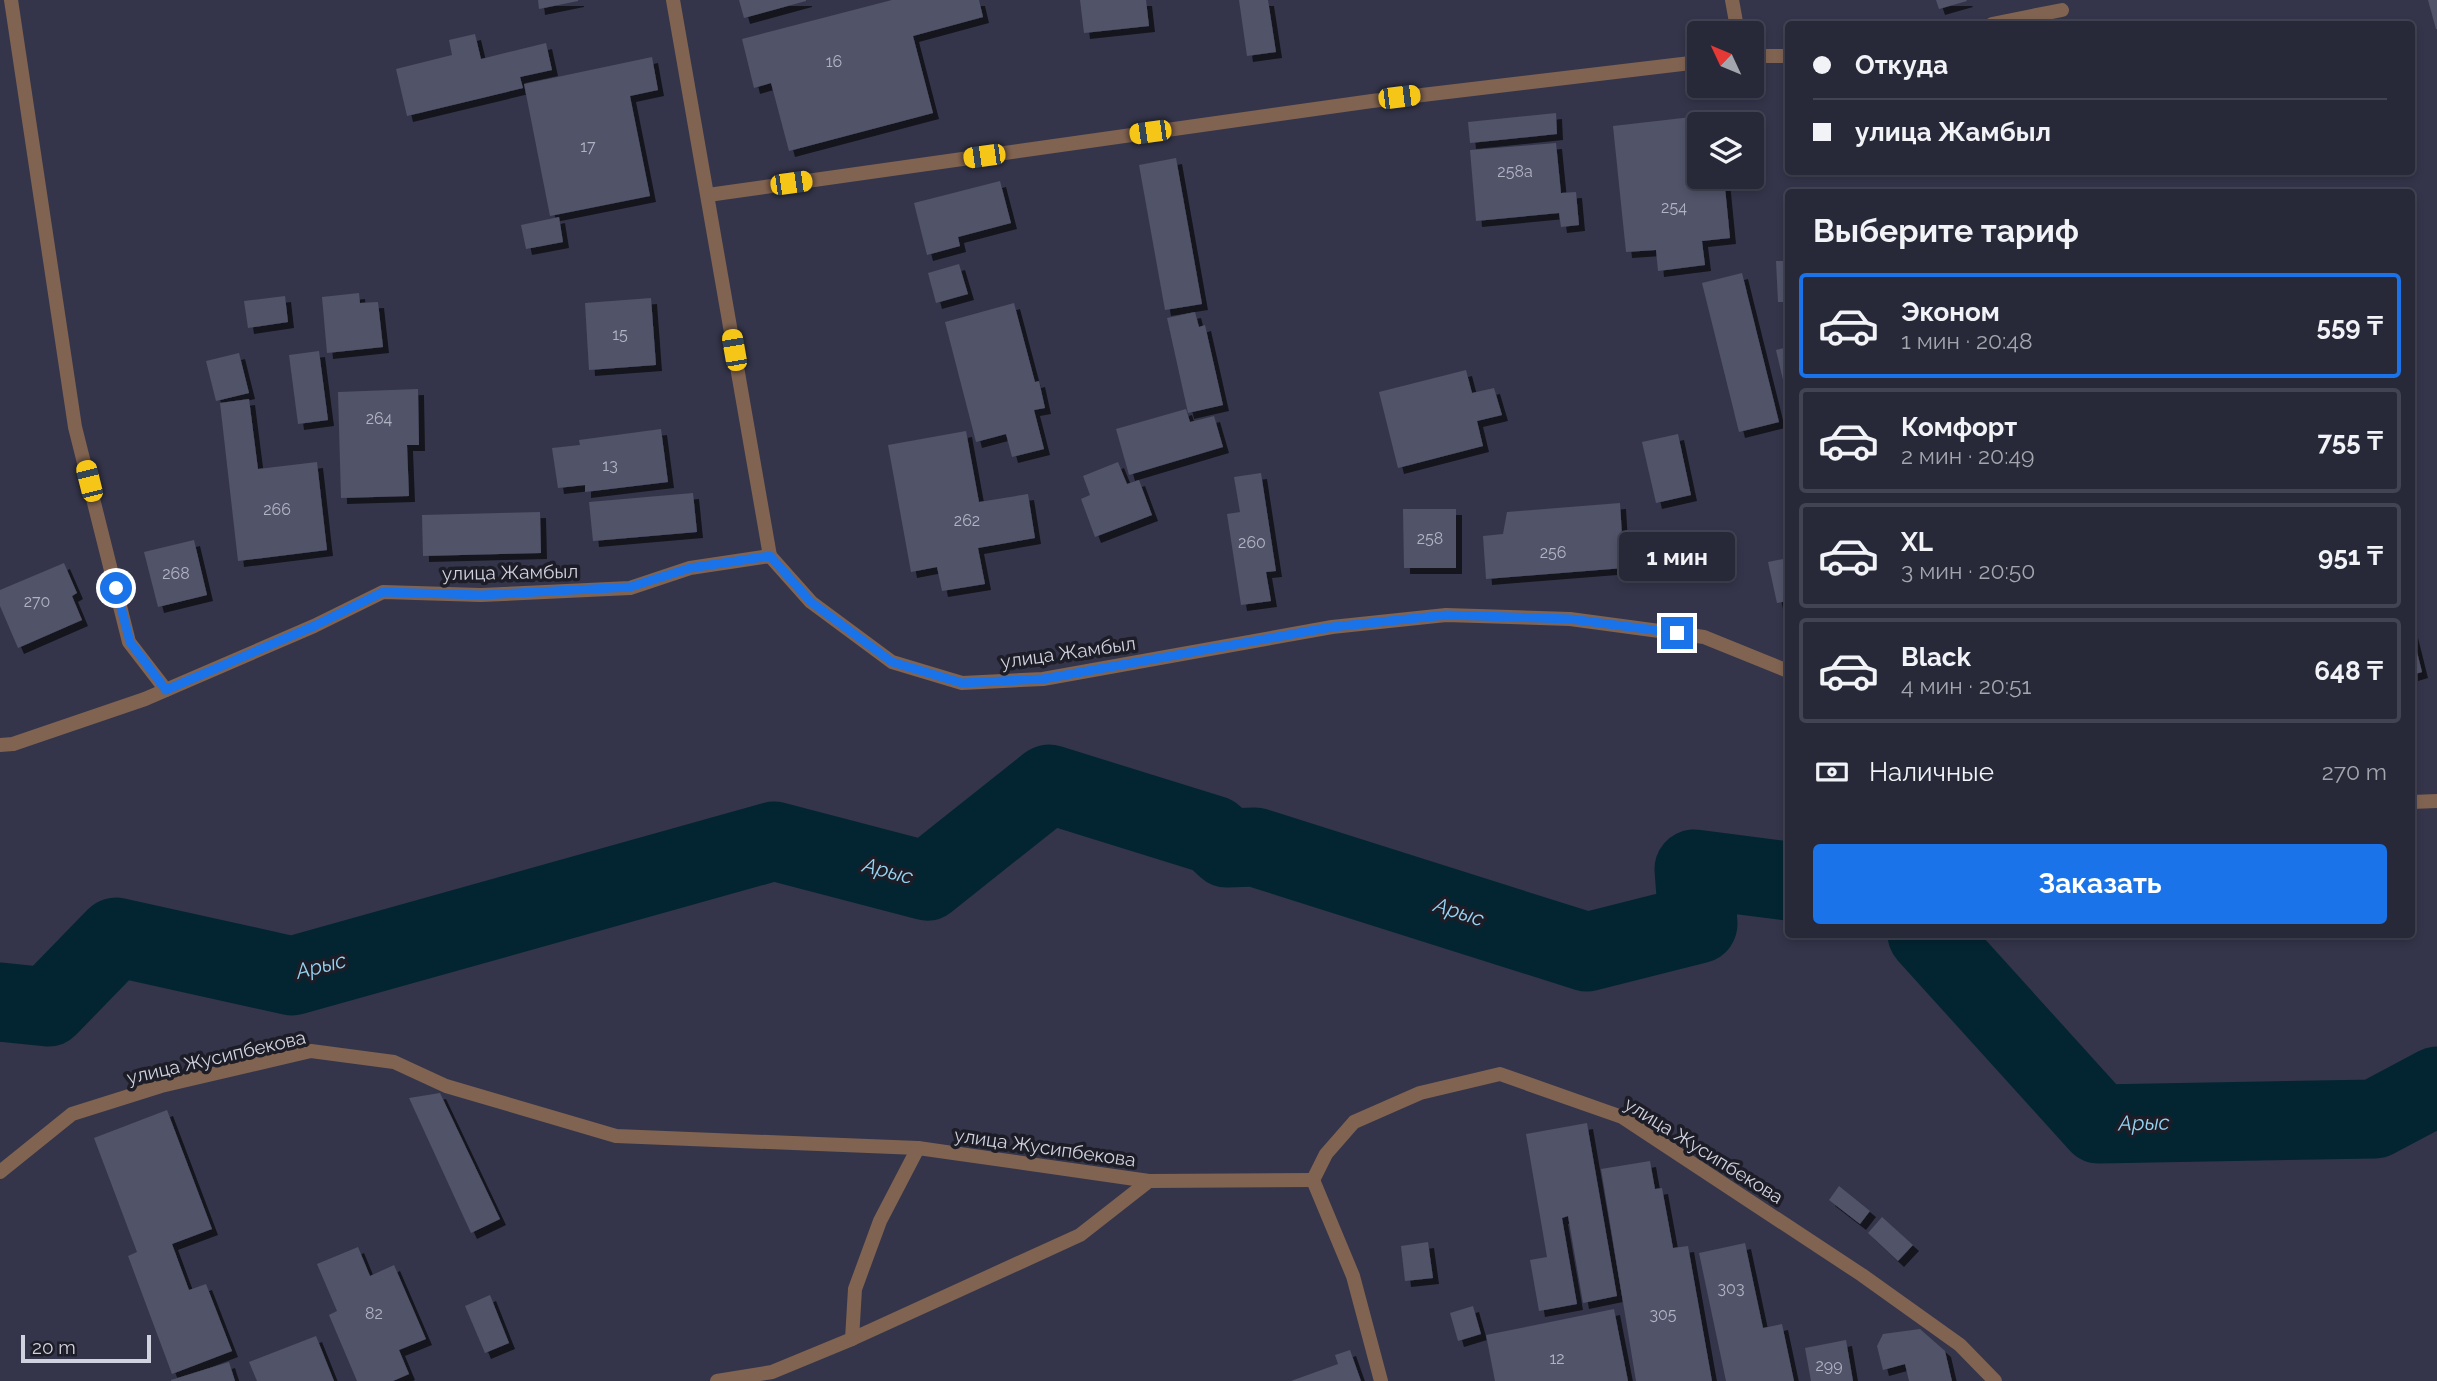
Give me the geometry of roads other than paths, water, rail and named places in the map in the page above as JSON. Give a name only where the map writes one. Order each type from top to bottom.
[{"type":"street","points":[[11,0],[75,427],[130,642],[166,690]]},
{"type":"street","points":[[673,0],[770,556]]},
{"type":"street","points":[[1732,0],[1736,21]]},
{"type":"street","points":[[2007,21],[2062,10]]},
{"type":"street","points":[[1764,56],[1785,56]]},
{"type":"street","points":[[708,195],[1372,101],[1687,63]]},
{"type":"street","name":"улица Жамбыл","points":[[0,745],[13,744],[166,690],[314,626],[383,592],[481,595],[630,587],[690,568],[770,556],[811,602],[892,662],[962,683],[1043,679],[1332,627],[1446,615],[1570,619],[1704,636],[1785,670]]},
{"type":"street","points":[[2415,802],[2437,801]]},
{"type":"street","name":"улица Жусипбекова","points":[[0,1172],[72,1114],[161,1086],[311,1051],[394,1062],[446,1086],[616,1136],[918,1148],[1149,1181],[1313,1180],[1325,1154],[1354,1122],[1420,1093],[1500,1074],[1622,1117],[1862,1275],[1960,1345],[1996,1381]]},
{"type":"street","points":[[852,1339],[855,1289],[880,1221],[918,1148]]},
{"type":"street","points":[[1313,1180],[1353,1276],[1381,1381]]},
{"type":"street","points":[[717,1381],[772,1372],[852,1339],[1080,1235],[1149,1181]]},
{"type":"waterway","name":"Арыс","points":[[0,1002],[48,1007],[116,937],[292,976],[774,841],[927,881],[1049,784],[1213,835],[1227,848],[1255,847],[1587,952],[1698,924],[1694,869],[1785,881]]},
{"type":"waterway","name":"Арыс","points":[[1931,938],[2099,1124],[2375,1119],[2437,1086]]}]
